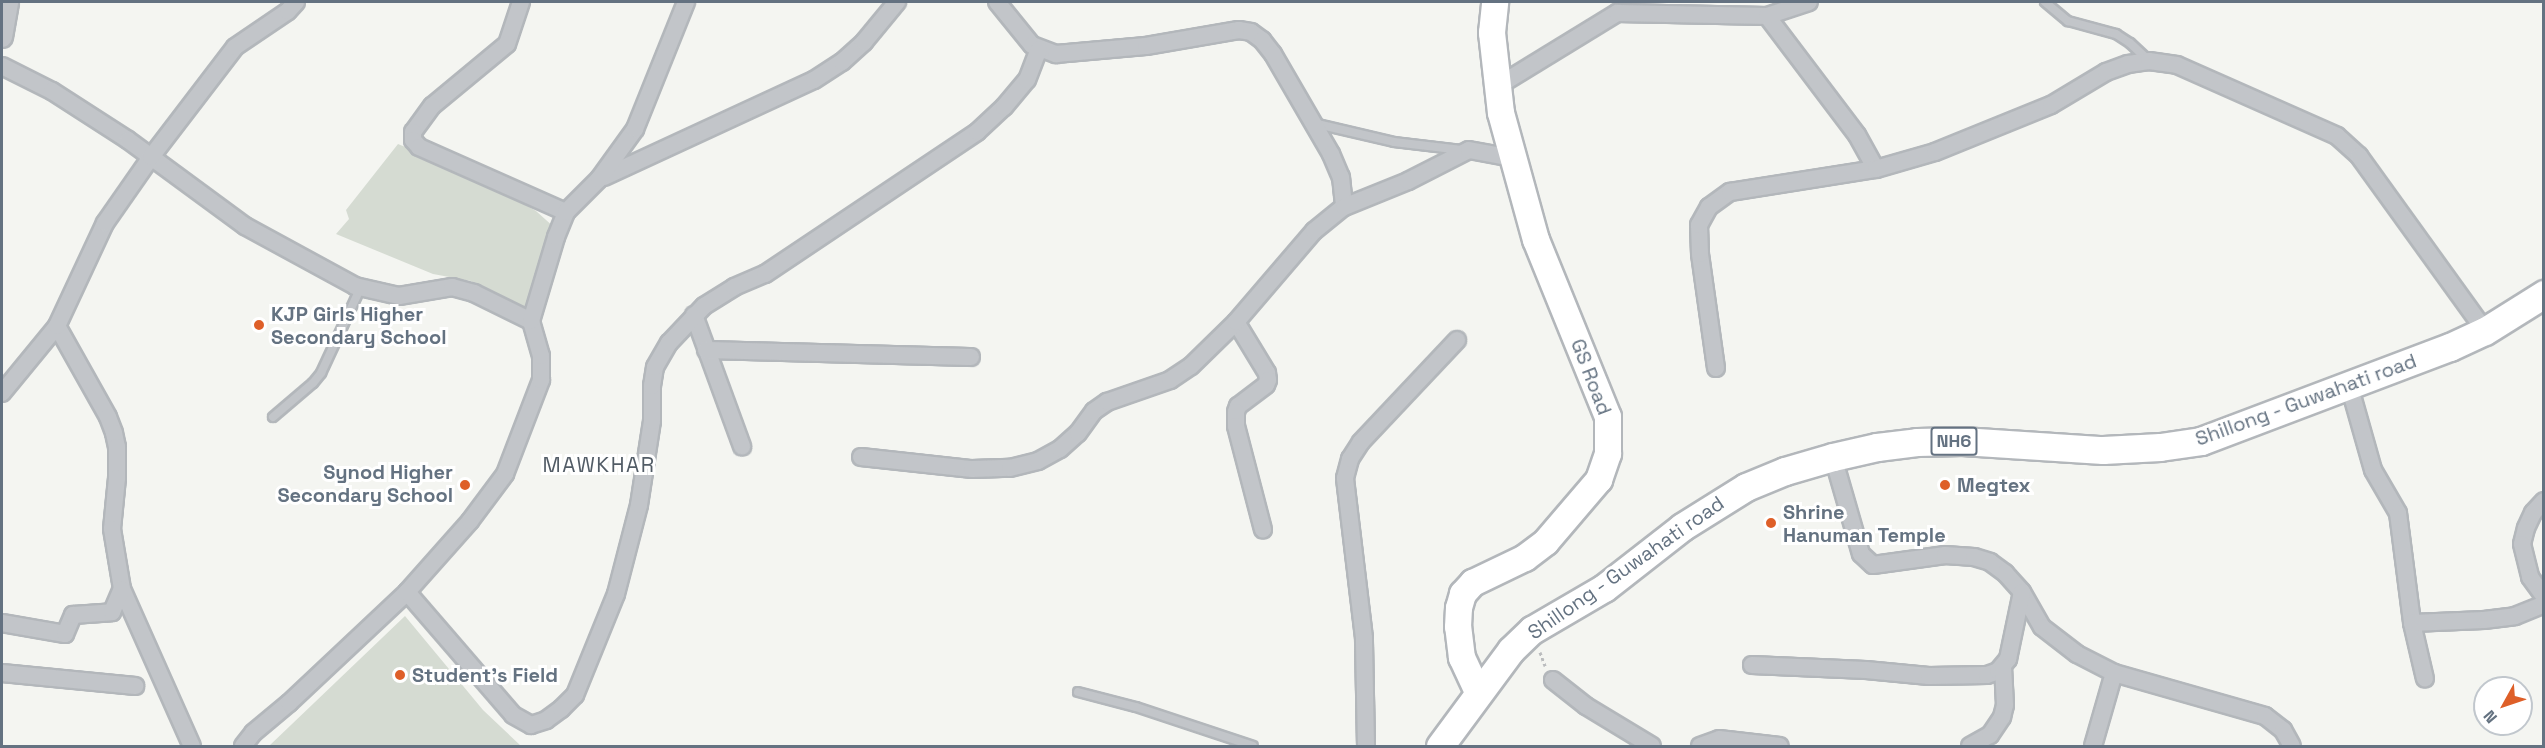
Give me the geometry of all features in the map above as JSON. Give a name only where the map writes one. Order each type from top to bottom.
[{"type":"highway","name":"Shillong - Guwahati road","points":[[1440,747],[1478,692],[1511,650],[1532,630],[1604,588],[1711,506],[1746,487],[1785,471],[1833,456],[1917,442],[1962,441],[2103,450],[2160,447],[2201,441],[2485,331],[2544,294]]},
{"type":"main road","name":"GS Road","points":[[1478,692],[1462,658],[1458,627],[1459,608],[1463,594],[1473,583],[1525,558],[1546,542],[1599,480],[1608,454],[1608,417],[1536,240],[1501,113],[1492,33],[1495,2]]},
{"type":"street","points":[[2,37],[8,2]]},
{"type":"street","points":[[2,393],[57,326],[105,223],[151,157],[235,47],[288,11],[296,2]]},
{"type":"street","points":[[521,2],[507,44],[432,106],[413,132],[413,140],[418,147],[566,212]]},
{"type":"street","points":[[243,747],[253,733],[289,703],[407,592],[470,521],[505,474],[541,380],[541,356],[531,321],[538,293],[566,212],[599,178],[635,129],[686,2]]},
{"type":"street","points":[[599,178],[814,80],[842,62],[864,42],[897,2]]},
{"type":"street","points":[[997,2],[1020,33],[1040,49],[1056,54],[1146,46],[1239,30],[1251,32],[1262,40],[1273,54],[1310,122],[1331,154],[1341,177],[1344,207]]},
{"type":"street","points":[[1498,86],[1617,13],[1767,16],[1809,2]]},
{"type":"street","points":[[1767,16],[1857,135],[1876,169]]},
{"type":"street","points":[[407,592],[513,715],[531,725],[546,720],[561,709],[575,695],[616,594],[639,505],[652,421],[652,386],[655,367],[669,343],[694,315],[725,292],[765,274],[977,132],[1004,107],[1027,80],[1040,49]]},
{"type":"street","points":[[1716,368],[1700,254],[1699,225],[1709,207],[1730,192],[1876,169],[1935,152],[2051,105],[2106,72],[2128,64],[2149,61],[2177,65],[2337,136],[2359,156],[2485,331]]},
{"type":"street","points":[[2,66],[52,91],[151,157],[245,226],[308,262],[361,287],[399,296],[452,287],[474,293],[531,321]]},
{"type":"street","points":[[861,457],[972,469],[1010,468],[1038,461],[1060,449],[1078,433],[1094,411],[1107,402],[1170,380],[1191,366],[1236,322],[1314,231],[1344,207],[1408,180],[1469,150],[1513,158]]},
{"type":"street","points":[[694,315],[742,446]]},
{"type":"street","points":[[1236,322],[1267,373],[1268,380],[1266,385],[1238,406],[1236,412],[1236,426],[1263,530]]},
{"type":"street","points":[[57,326],[114,433],[117,447],[117,478],[112,529],[122,589],[192,747]]},
{"type":"street","points":[[1366,747],[1364,638],[1345,478],[1350,459],[1361,442],[1457,340]]},
{"type":"street","points":[[706,350],[971,357]]},
{"type":"street","points":[[2349,385],[2373,471],[2398,513],[2412,623],[2425,679]]},
{"type":"street","points":[[1833,456],[1861,554],[1868,562],[1873,565],[1946,555],[1974,557],[1990,562],[2005,573],[2022,592],[2042,627],[2056,640],[2114,673],[2265,716],[2283,730],[2292,747]]},
{"type":"street","points":[[2544,501],[2533,513],[2522,544],[2530,577],[2544,596]]},
{"type":"street","points":[[2,623],[65,634],[73,615],[112,612],[122,589]]},
{"type":"street","points":[[1970,747],[1990,735],[2002,717],[2005,705],[2003,667],[2008,658],[2022,592]]},
{"type":"street","points":[[2412,623],[2504,617],[2544,604]]},
{"type":"street","points":[[1752,665],[1940,676],[1987,675],[2003,667]]},
{"type":"street","points":[[2,673],[135,687]]},
{"type":"street","points":[[2093,747],[2114,673]]},
{"type":"street","points":[[1553,680],[1586,706],[1652,747]]},
{"type":"street","points":[[1700,747],[1719,739],[1780,747]]},
{"type":"lane","points":[[2045,2],[2068,21],[2116,34],[2130,43],[2149,61]]},
{"type":"lane","points":[[1310,122],[1394,142],[1469,150]]},
{"type":"lane","points":[[273,417],[313,383],[321,373],[361,287]]},
{"type":"lane","points":[[1078,692],[1136,707],[1253,747]]},
{"type":"path","points":[[1532,630],[1546,670],[1553,680]]},
{"type":"shaded area","points":[[398,144],[480,178],[536,211],[555,228],[527,314],[471,281],[433,274],[336,234],[349,219],[346,210]]},
{"type":"shaded area","name":"Student's Field","points":[[405,616],[483,710],[521,746],[269,746]]},
{"type":"place","name":"KJP Girls Higher Secondary School","points":[[259,325]]},
{"type":"place","name":"Synod Higher Secondary School","points":[[465,485]]},
{"type":"place","name":"Megtex","points":[[1945,485]]},
{"type":"place","name":"Shrine Hanuman Temple","points":[[1771,523]]},
{"type":"place","name":"Student's Field","points":[[400,675]]},
{"type":"district","name":"MAWKHAR","points":[[599,465]]}]
